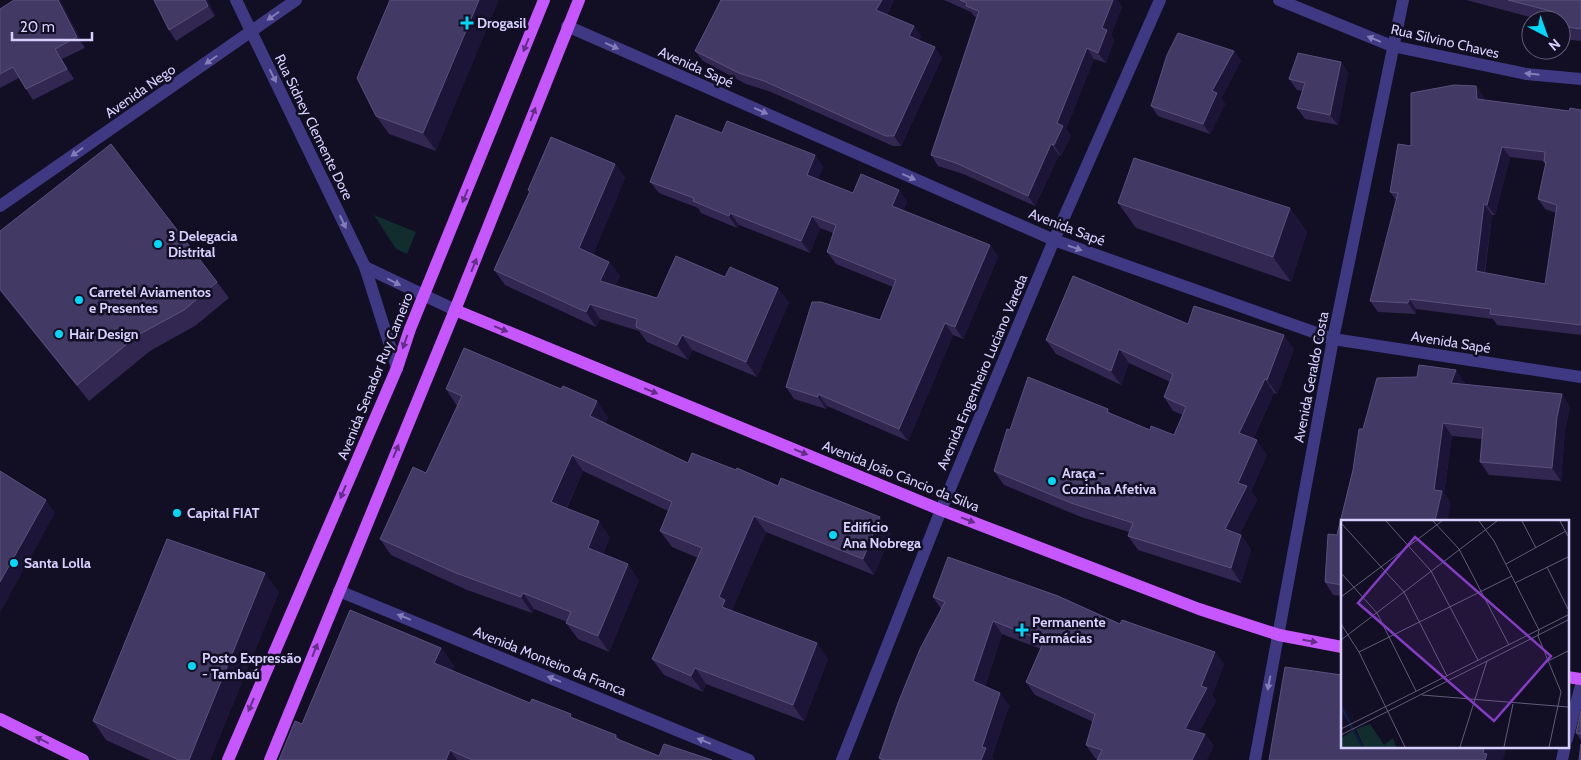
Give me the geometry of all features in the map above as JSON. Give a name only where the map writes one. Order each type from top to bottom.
[{"type":"main road","name":"Avenida Senador Ruy Carneiro","points":[[228,760],[396,368],[410,328],[544,0]]},
{"type":"main road","points":[[270,760],[456,310],[578,0]]},
{"type":"main road","name":"Avenida João Câncio da Silva","points":[[456,310],[941,510],[1199,609],[1278,635],[1341,647]]},
{"type":"main road","points":[[1568,677],[1581,679]]},
{"type":"main road","points":[[0,720],[83,760]]},
{"type":"street","name":"Rua Sidney Clemente Dore","points":[[236,0],[365,267],[396,368]]},
{"type":"street","name":"Avenida Nego","points":[[0,206],[296,0]]},
{"type":"street","name":"Avenida Engenheiro Luciano Vareda","points":[[842,760],[941,510],[1054,240],[1160,0]]},
{"type":"street","name":"Rua Silvino Chaves","points":[[1279,0],[1392,46],[1526,74],[1581,79]]},
{"type":"street","name":"Avenida Geraldo Costa","points":[[1255,760],[1333,339],[1402,0]]},
{"type":"street","name":"Avenida Sapé","points":[[567,26],[1054,240],[1333,339],[1581,377]]},
{"type":"street","points":[[365,267],[424,297],[456,310]]},
{"type":"street","name":"Avenida Monteiro da Franca","points":[[339,590],[749,760]]},
{"type":"street","points":[[1568,735],[1581,684]]},
{"type":"green space","points":[[374,215],[416,232],[407,254],[396,249]]},
{"type":"building","points":[[14,0],[58,0],[77,37],[55,49],[67,69],[26,89],[13,67],[0,74],[0,9]]},
{"type":"building","points":[[154,0],[205,0],[208,6],[169,30]]},
{"type":"building","points":[[390,0],[479,0],[423,133],[376,116],[357,78]]},
{"type":"building","points":[[721,0],[882,0],[876,10],[914,26],[909,36],[935,47],[894,136],[886,136],[764,81],[739,73],[695,51]]},
{"type":"building","points":[[960,0],[1113,0],[1102,28],[1107,30],[1098,53],[1087,48],[1057,123],[1063,126],[1054,145],[1051,144],[1028,196],[956,163],[931,155],[979,11],[966,6],[967,3]]},
{"type":"building","points":[[1508,0],[1581,0],[1581,29],[1571,28],[1571,10],[1547,10]]},
{"type":"building","points":[[1178,33],[1234,51],[1212,91],[1217,93],[1203,124],[1151,106],[1167,55]]},
{"type":"building","points":[[1298,53],[1341,62],[1330,115],[1297,108],[1305,83],[1289,79]]},
{"type":"building","points":[[1454,85],[1476,86],[1477,99],[1569,111],[1570,108],[1581,110],[1581,325],[1490,314],[1491,309],[1409,299],[1408,303],[1370,301],[1398,193],[1390,192],[1398,144],[1411,146],[1411,93]],"holes":[[[1502,147],[1545,152],[1544,162],[1546,162],[1538,199],[1557,205],[1545,284],[1476,271],[1484,204],[1487,205]]]},
{"type":"building","points":[[676,115],[722,133],[727,121],[815,155],[807,175],[853,193],[861,174],[899,190],[892,206],[990,245],[955,327],[945,323],[899,429],[818,394],[818,397],[786,387],[812,302],[821,302],[880,320],[896,280],[827,252],[836,225],[812,216],[801,241],[730,213],[729,216],[693,201],[694,198],[650,182]]},
{"type":"building","points":[[551,137],[615,164],[579,248],[609,262],[600,281],[657,298],[676,256],[725,277],[730,267],[778,288],[746,362],[682,335],[677,345],[636,327],[637,319],[590,304],[586,312],[494,270],[530,191],[528,190]]},
{"type":"building","points":[[111,144],[217,282],[184,310],[138,335],[77,385],[0,289],[0,231]]},
{"type":"building","points":[[1134,158],[1290,208],[1273,257],[1118,203]]},
{"type":"building","points":[[1073,276],[1188,324],[1194,306],[1284,335],[1267,380],[1265,379],[1239,433],[1257,440],[1238,483],[1247,486],[1225,529],[1241,535],[1231,568],[1128,536],[1133,523],[1071,503],[994,471],[1007,429],[1010,430],[1028,377],[1108,409],[1107,412],[1150,430],[1151,426],[1174,435],[1186,407],[1164,397],[1173,374],[1119,349],[1111,371],[1046,340]]},
{"type":"building","points":[[464,348],[561,389],[563,386],[597,401],[590,416],[688,463],[692,453],[736,470],[737,468],[778,486],[781,478],[880,517],[863,559],[754,516],[719,597],[725,600],[722,607],[817,643],[793,705],[695,668],[691,676],[652,659],[702,548],[660,531],[672,502],[572,455],[551,502],[599,521],[588,548],[628,564],[598,636],[566,623],[571,612],[523,593],[521,597],[456,573],[380,539],[413,467],[426,473],[462,396],[446,389]]},
{"type":"building","points":[[1419,365],[1456,370],[1451,383],[1562,394],[1557,417],[1552,468],[1480,462],[1483,428],[1443,423],[1434,490],[1442,491],[1435,520],[1341,520],[1341,585],[1325,582],[1328,534],[1337,535],[1353,470],[1359,429],[1363,429],[1377,378],[1417,377]]},
{"type":"building","points":[[0,471],[46,500],[0,582]]},
{"type":"building","name":"Posto Expressão - Tambaú","points":[[167,539],[265,573],[189,760],[179,760],[93,721]]},
{"type":"building","points":[[948,557],[1058,596],[1120,624],[1122,620],[1215,652],[1201,686],[1207,688],[1185,729],[1205,734],[1192,760],[1097,760],[1102,750],[1086,745],[1095,714],[1026,682],[1044,641],[993,621],[973,681],[1000,693],[982,747],[986,748],[981,760],[884,760],[879,758],[898,703],[920,649],[945,602],[933,597]]},
{"type":"building","points":[[350,610],[441,648],[434,663],[530,703],[532,699],[571,714],[570,717],[616,735],[615,738],[659,756],[664,744],[712,760],[472,760],[450,750],[446,760],[279,760],[295,721],[302,724]]},
{"type":"building","points":[[1285,667],[1341,675],[1341,748],[1484,748],[1483,753],[1487,754],[1485,760],[1269,760]]},
{"type":"building","points":[[1581,711],[1581,734],[1576,733]]},
{"type":"building","points":[[1581,744],[1581,760],[1579,760]]},
{"type":"place","name":"Drogasil","points":[[467,23]]},
{"type":"place","name":"3 Delegacia Distrital","points":[[158,244]]},
{"type":"place","name":"Carretel Aviamentos e Presentes","points":[[79,300]]},
{"type":"place","name":"Hair Design","points":[[59,334]]},
{"type":"place","name":"Araça - Cozinha Afetiva","points":[[1052,481]]},
{"type":"place","name":"Capital FIAT","points":[[177,513]]},
{"type":"place","name":"Edifício Ana Nobrega","points":[[833,535]]},
{"type":"place","name":"Santa Lolla","points":[[14,563]]},
{"type":"place","name":"Permanente Farmácias","points":[[1022,630]]},
{"type":"place","name":"Posto Expressão - Tambaú","points":[[192,666]]}]
